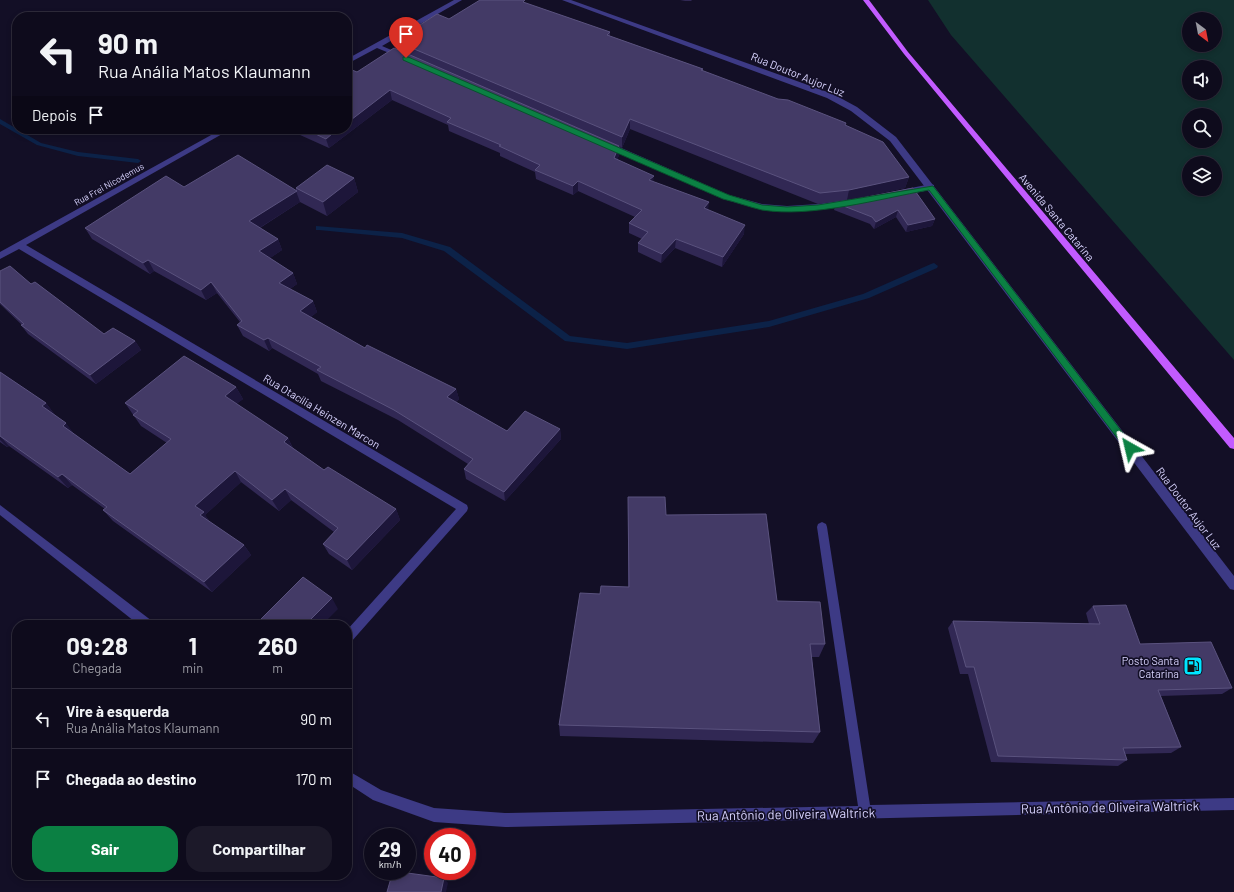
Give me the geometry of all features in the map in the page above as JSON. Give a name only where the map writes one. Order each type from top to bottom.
[{"type":"main road","name":"Avenida Santa Catarina","points":[[866,0],[906,53],[1234,445]]},
{"type":"street","points":[[352,59],[459,0]]},
{"type":"street","name":"Rua Doutor Aujor Luz","points":[[565,0],[830,96],[869,119],[893,139],[1234,585]]},
{"type":"street","points":[[377,46],[406,58]]},
{"type":"street","name":"Rua Frei Nicodemus","points":[[0,256],[218,134]]},
{"type":"street","points":[[602,144],[726,197],[762,207],[787,209],[818,208],[856,201]]},
{"type":"street","points":[[893,194],[931,187]]},
{"type":"street","name":"Rua Otacília Heinzen Marcon","points":[[19,245],[463,508],[352,632]]},
{"type":"street","points":[[0,509],[142,620]]},
{"type":"street","points":[[822,527],[865,812]]},
{"type":"street","name":"Rua Antônio de Oliveira Waltrick","points":[[352,779],[378,795],[434,815],[497,819],[1234,804]]},
{"type":"green space","points":[[928,0],[1234,0],[1234,360],[951,35]]},
{"type":"building","points":[[480,0],[525,0],[523,2],[610,32],[607,35],[703,69],[701,70],[778,99],[788,100],[846,123],[845,125],[883,142],[909,177],[849,190],[820,193],[630,119],[622,137],[400,43],[417,32],[412,30],[437,14],[449,19]]},
{"type":"building","points":[[394,48],[619,146],[614,158],[654,176],[649,180],[709,202],[704,208],[745,225],[723,257],[676,239],[662,254],[638,243],[648,232],[629,223],[642,210],[578,181],[573,186],[535,170],[540,165],[499,146],[501,145],[447,122],[451,118],[390,90],[352,119],[352,70],[357,72]]},
{"type":"building","points":[[316,134],[332,134],[326,139]]},
{"type":"building","points":[[238,155],[297,191],[249,221],[278,239],[259,251],[293,273],[279,283],[313,301],[300,311],[365,348],[367,345],[456,389],[447,397],[507,431],[525,411],[560,429],[504,492],[464,469],[473,459],[394,410],[317,370],[321,367],[268,338],[264,340],[237,325],[242,321],[211,282],[201,290],[148,260],[143,263],[85,228],[166,176],[184,187]]},
{"type":"building","points":[[327,165],[354,178],[323,202],[296,188]]},
{"type":"building","points":[[913,188],[935,219],[908,225],[898,210],[876,222],[872,217],[836,203]]},
{"type":"building","points":[[10,266],[31,284],[35,282],[104,334],[113,328],[135,341],[90,375],[21,325],[24,324],[0,302],[0,271]]},
{"type":"building","points":[[184,356],[236,387],[225,396],[288,438],[284,442],[324,470],[328,467],[396,509],[347,560],[323,544],[338,528],[285,489],[272,500],[235,471],[195,506],[204,512],[200,515],[244,545],[204,582],[103,510],[107,507],[62,474],[58,477],[0,436],[0,372],[46,403],[42,406],[66,423],[63,426],[130,474],[171,439],[133,415],[138,411],[125,403]]},
{"type":"building","points":[[628,497],[665,497],[666,515],[766,514],[777,601],[820,602],[825,644],[810,644],[820,732],[559,725],[580,593],[600,594],[601,586],[629,587]]},
{"type":"building","points":[[303,577],[332,598],[310,620],[260,620]]},
{"type":"building","points":[[1126,605],[1140,644],[1211,642],[1232,688],[1158,690],[1181,747],[1123,748],[1127,760],[998,756],[974,667],[966,667],[953,621],[1100,624],[1093,606]]},
{"type":"building","points":[[416,874],[424,875],[424,880],[444,880],[441,892],[387,892],[390,880],[416,880]]},
{"type":"waterway","points":[[0,121],[12,128]]},
{"type":"waterway","points":[[22,134],[39,144],[78,154],[138,161]]},
{"type":"waterway","points":[[319,228],[402,236],[447,249],[568,339],[627,346],[769,324],[866,296],[934,266]]},
{"type":"place","name":"Posto Santa Catarina","points":[[1193,666]]},
{"type":"route","points":[[406,58],[726,197],[762,207],[787,209],[818,208],[931,187],[1130,448]]}]
